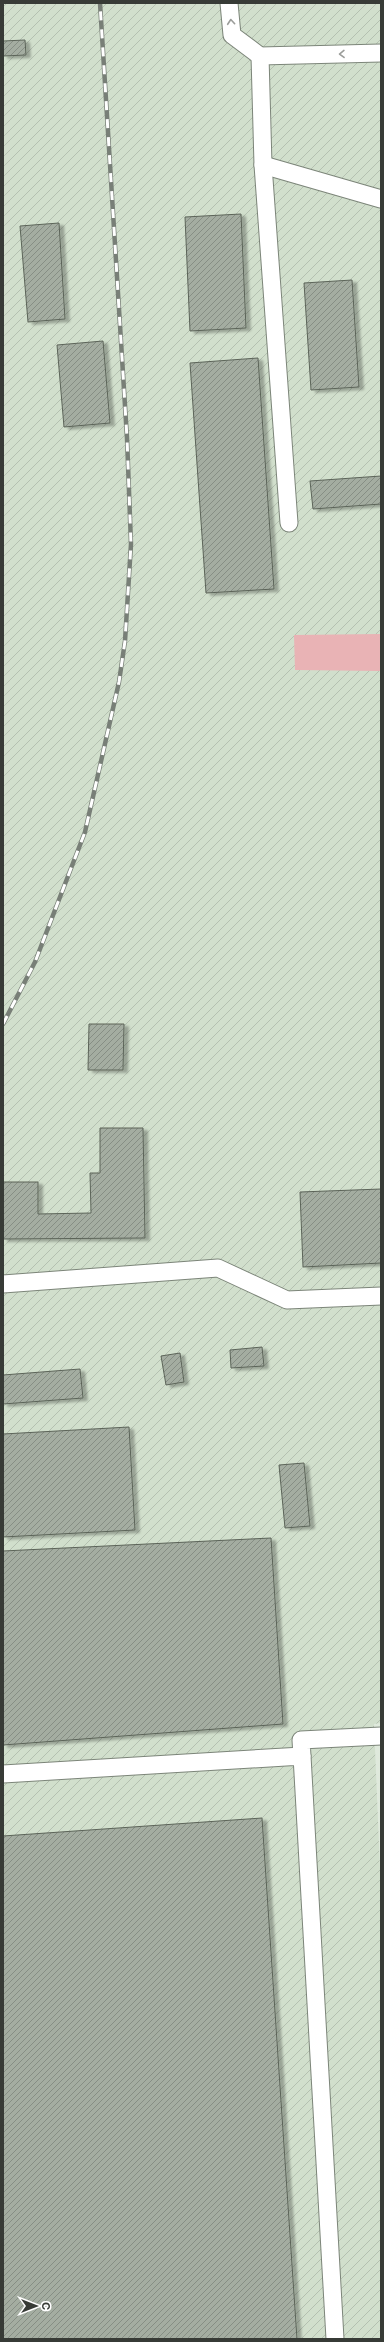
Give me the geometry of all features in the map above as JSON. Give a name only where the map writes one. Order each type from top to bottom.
[{"type":"lane","points":[[229,3],[232,35],[260,56],[381,53]]},
{"type":"lane","points":[[260,56],[263,165],[289,523]]},
{"type":"lane","points":[[263,165],[381,199]]},
{"type":"lane","points":[[3,1284],[218,1268],[287,1300],[381,1296]]},
{"type":"lane","points":[[335,2339],[301,1740],[381,1736]]},
{"type":"lane","points":[[3,1774],[302,1756]]},
{"type":"shaded area","points":[[3,3],[381,3],[381,1723],[374,1724],[381,1893],[381,2339],[3,2339]]},
{"type":"shaded area","points":[[381,634],[381,671],[295,670],[294,635]]},
{"type":"building","points":[[25,40],[26,55],[3,56],[3,41]]},
{"type":"building","points":[[241,214],[246,328],[190,331],[185,217]]},
{"type":"building","points":[[59,223],[65,319],[28,322],[20,226]]},
{"type":"building","points":[[352,280],[359,387],[311,390],[304,283]]},
{"type":"building","points":[[103,341],[110,423],[64,427],[57,345]]},
{"type":"building","points":[[258,358],[274,589],[206,593],[190,363]]},
{"type":"building","points":[[381,476],[381,504],[313,509],[310,481]]},
{"type":"building","points":[[89,1024],[124,1024],[123,1070],[88,1070]]},
{"type":"building","points":[[100,1128],[143,1128],[145,1238],[3,1239],[3,1182],[38,1182],[38,1214],[91,1213],[90,1173],[100,1173]]},
{"type":"building","points":[[381,1189],[381,1263],[303,1267],[300,1192]]},
{"type":"building","points":[[262,1347],[264,1366],[231,1368],[230,1350]]},
{"type":"building","points":[[180,1353],[184,1382],[166,1385],[161,1356]]},
{"type":"building","points":[[80,1369],[83,1398],[3,1404],[3,1375]]},
{"type":"building","points":[[129,1427],[135,1530],[3,1537],[3,1434]]},
{"type":"building","points":[[304,1463],[310,1526],[285,1528],[279,1465]]},
{"type":"building","points":[[271,1538],[283,1724],[3,1745],[3,1551]]},
{"type":"building","points":[[262,1818],[297,2339],[3,2339],[3,1836]]},
{"type":"railway","points":[[3,1024],[35,962],[85,832],[119,682],[125,641],[131,544],[127,438],[100,3]]}]
